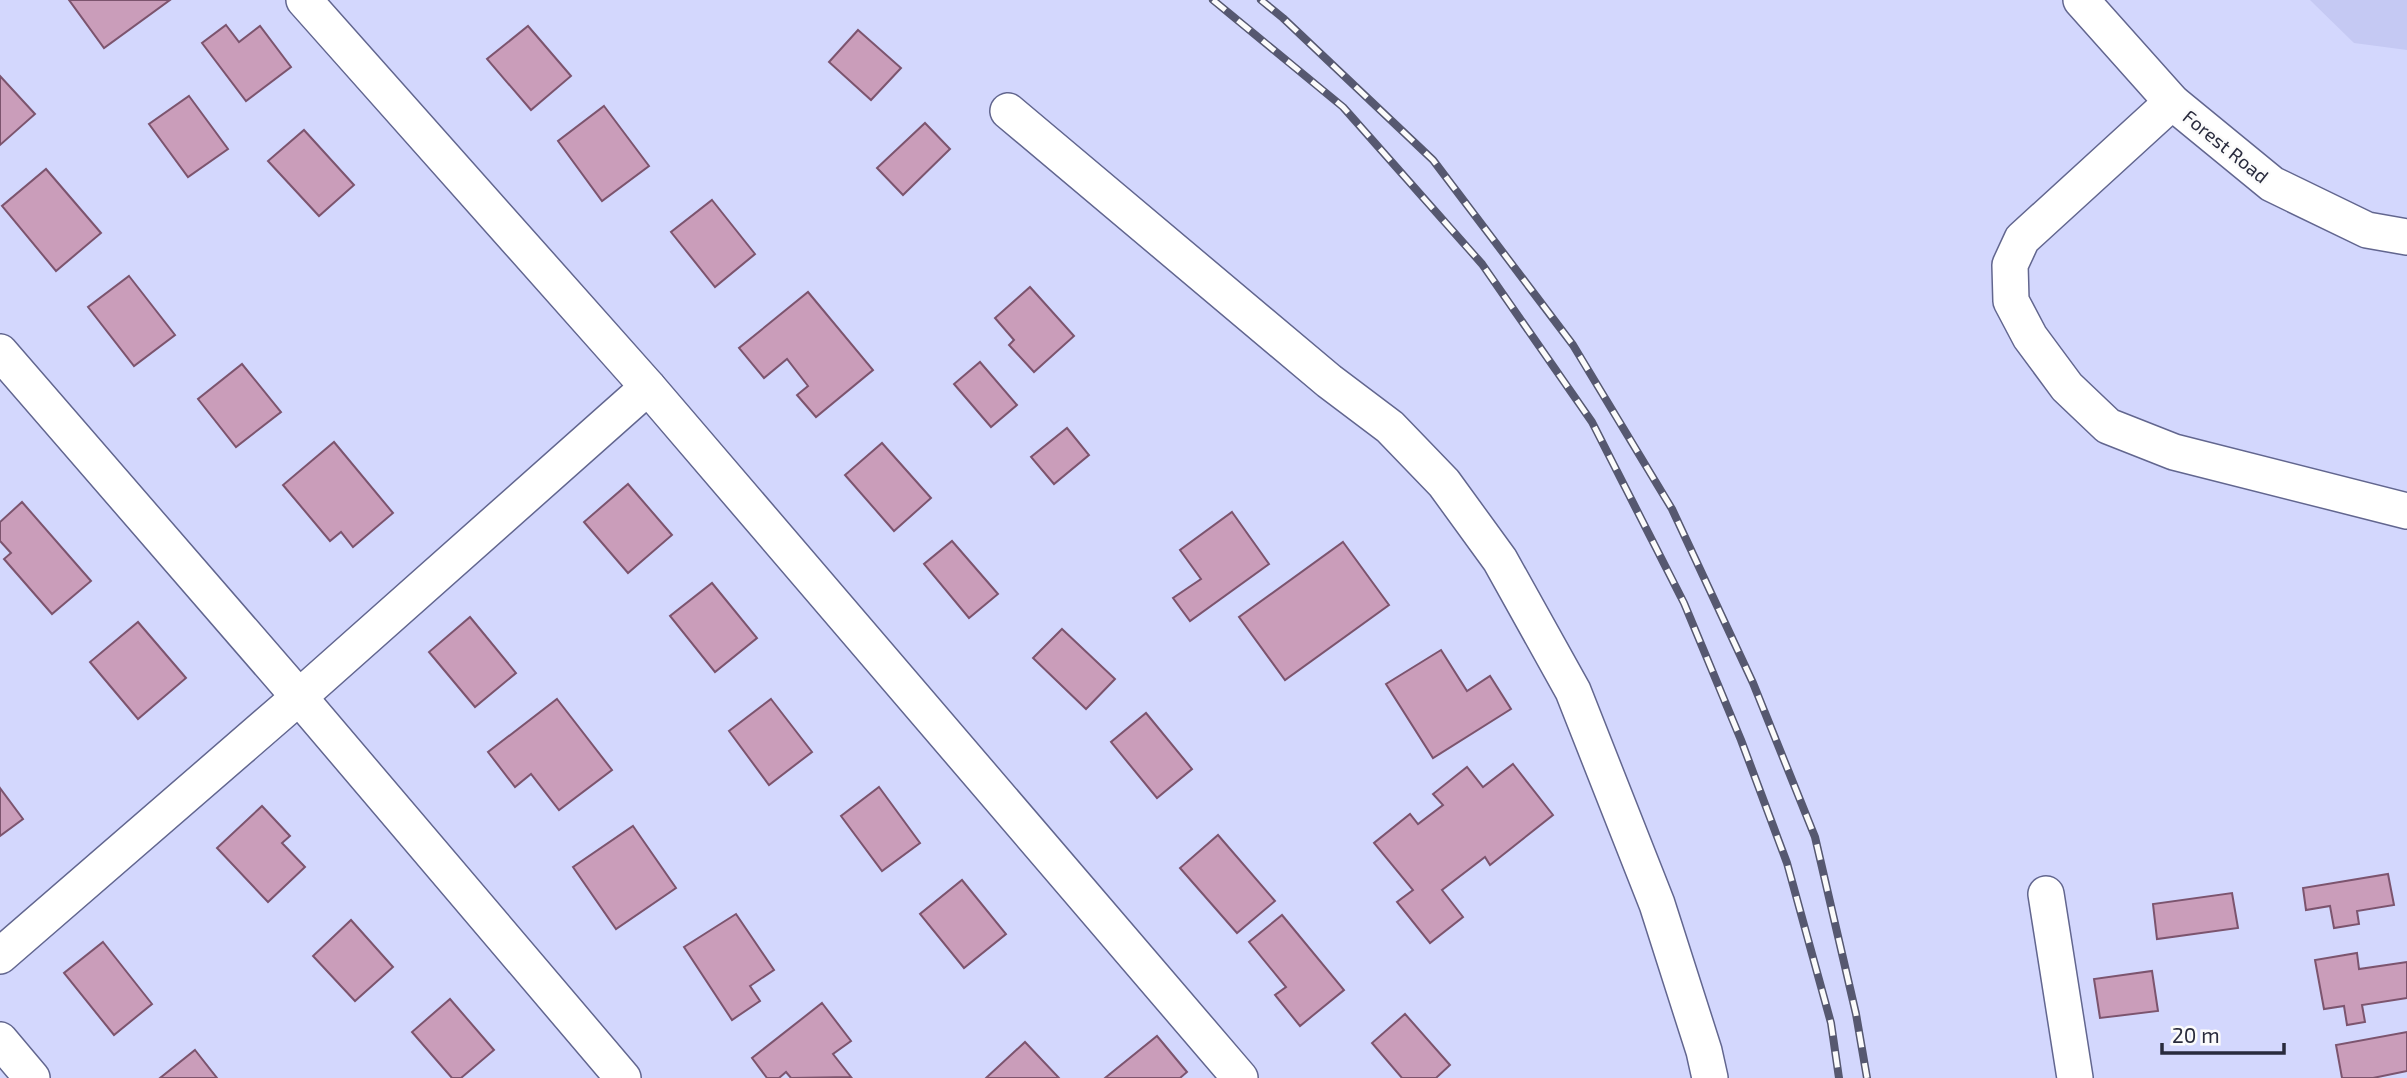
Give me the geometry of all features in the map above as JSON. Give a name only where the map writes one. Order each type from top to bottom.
[{"type":"street","points":[[304,0],[648,387],[1240,1078]]},
{"type":"street","name":"Forest Road","points":[[2081,0],[2172,102],[2272,184],[2367,230],[2407,237]]},
{"type":"street","points":[[2172,102],[2022,239],[2010,265],[2011,301],[2030,337],[2067,387],[2108,426],[2174,452],[2407,511]]},
{"type":"street","points":[[1008,111],[1319,372],[1390,428],[1444,483],[1500,560],[1573,691],[1657,904],[1704,1051],[1710,1078]]},
{"type":"street","points":[[0,352],[299,696],[623,1078]]},
{"type":"street","points":[[0,956],[648,387]]},
{"type":"street","points":[[2046,894],[2075,1078]]},
{"type":"street","points":[[0,1040],[32,1078]]},
{"type":"shaded area","points":[[2310,0],[2407,0],[2407,50],[2354,43]]},
{"type":"building","points":[[69,0],[170,0],[104,48]]},
{"type":"building","points":[[226,25],[239,42],[260,26],[291,67],[246,101],[202,43]]},
{"type":"building","points":[[528,26],[571,76],[531,110],[487,59]]},
{"type":"building","points":[[858,30],[901,68],[871,100],[829,62]]},
{"type":"building","points":[[0,76],[35,114],[0,145]]},
{"type":"building","points":[[189,96],[228,149],[188,177],[149,124]]},
{"type":"building","points":[[604,106],[649,166],[602,201],[558,141]]},
{"type":"building","points":[[925,123],[950,149],[903,195],[877,168]]},
{"type":"building","points":[[304,130],[354,185],[319,216],[268,161]]},
{"type":"building","points":[[46,169],[101,233],[56,271],[2,206]]},
{"type":"building","points":[[712,200],[755,254],[715,287],[671,232]]},
{"type":"building","points":[[129,276],[175,335],[134,366],[88,307]]},
{"type":"building","points":[[1030,287],[1074,336],[1034,372],[1009,345],[1014,340],[995,318]]},
{"type":"building","points":[[808,292],[873,370],[816,417],[797,395],[808,386],[787,359],[764,378],[739,348]]},
{"type":"building","points":[[980,362],[1017,405],[991,427],[954,384]]},
{"type":"building","points":[[242,364],[281,412],[236,447],[198,399]]},
{"type":"building","points":[[1067,428],[1089,455],[1054,484],[1031,457]]},
{"type":"building","points":[[334,442],[393,513],[353,547],[341,532],[330,541],[283,485]]},
{"type":"building","points":[[882,443],[931,498],[894,531],[845,475]]},
{"type":"building","points":[[628,484],[672,535],[628,573],[584,522]]},
{"type":"building","points":[[22,502],[91,581],[52,614],[4,559],[11,553],[0,541],[0,522]]},
{"type":"building","points":[[1232,512],[1269,564],[1190,621],[1173,598],[1201,579],[1180,550]]},
{"type":"building","points":[[952,541],[998,594],[969,618],[924,564]]},
{"type":"building","points":[[1343,542],[1389,605],[1285,680],[1239,617]]},
{"type":"building","points":[[712,583],[757,638],[715,672],[670,616]]},
{"type":"building","points":[[470,617],[516,673],[475,707],[429,652]]},
{"type":"building","points":[[138,622],[186,678],[138,719],[90,662]]},
{"type":"building","points":[[1062,629],[1115,679],[1086,709],[1033,658]]},
{"type":"building","points":[[1441,650],[1467,691],[1490,676],[1511,709],[1433,758],[1386,684]]},
{"type":"building","points":[[557,699],[612,770],[559,810],[531,774],[515,787],[488,752]]},
{"type":"building","points":[[771,699],[812,752],[769,785],[729,731]]},
{"type":"building","points":[[1146,713],[1192,769],[1157,798],[1111,742]]},
{"type":"building","points":[[1513,764],[1553,815],[1490,865],[1485,857],[1442,890],[1463,917],[1430,943],[1397,902],[1413,890],[1374,843],[1410,814],[1418,824],[1443,805],[1433,794],[1467,767],[1483,787]]},
{"type":"building","points":[[879,787],[920,843],[882,871],[841,816]]},
{"type":"building","points":[[0,788],[23,819],[0,836]]},
{"type":"building","points":[[262,806],[290,836],[282,843],[305,867],[268,902],[217,848]]},
{"type":"building","points":[[633,826],[676,888],[616,929],[573,867]]},
{"type":"building","points":[[1218,835],[1275,901],[1237,933],[1180,868]]},
{"type":"building","points":[[2388,874],[2394,905],[2357,911],[2359,924],[2334,928],[2330,906],[2306,910],[2303,888]]},
{"type":"building","points":[[962,880],[1006,934],[964,968],[920,914]]},
{"type":"building","points":[[2232,893],[2238,928],[2157,939],[2153,904]]},
{"type":"building","points":[[736,914],[774,970],[750,986],[760,1001],[732,1020],[684,947]]},
{"type":"building","points":[[1282,915],[1344,990],[1300,1026],[1275,995],[1286,987],[1249,942]]},
{"type":"building","points":[[351,920],[393,967],[355,1001],[313,956]]},
{"type":"building","points":[[103,942],[152,1004],[114,1035],[64,973]]},
{"type":"building","points":[[2357,953],[2359,969],[2407,962],[2407,998],[2362,1005],[2365,1022],[2347,1025],[2344,1006],[2324,1009],[2315,960]]},
{"type":"building","points":[[2152,971],[2158,1011],[2100,1018],[2094,979]]},
{"type":"building","points":[[450,999],[494,1050],[461,1078],[452,1078],[412,1032]]},
{"type":"building","points":[[822,1003],[851,1041],[833,1054],[851,1077],[791,1078],[786,1072],[779,1078],[767,1078],[752,1058]]},
{"type":"building","points":[[1405,1014],[1450,1065],[1436,1078],[1402,1078],[1372,1043]]},
{"type":"building","points":[[2407,1032],[2407,1071],[2373,1078],[2342,1078],[2336,1045]]},
{"type":"building","points":[[1157,1036],[1187,1072],[1180,1078],[1105,1078]]},
{"type":"building","points":[[1025,1042],[1059,1078],[986,1078]]},
{"type":"building","points":[[195,1050],[217,1078],[160,1078]]},
{"type":"railway","points":[[1213,0],[1343,107],[1482,264],[1592,422],[1684,603],[1741,740],[1787,863],[1831,1023],[1839,1078]]},
{"type":"railway","points":[[1261,0],[1433,160],[1573,345],[1672,509],[1753,683],[1815,837],[1856,1014],[1867,1078]]}]
